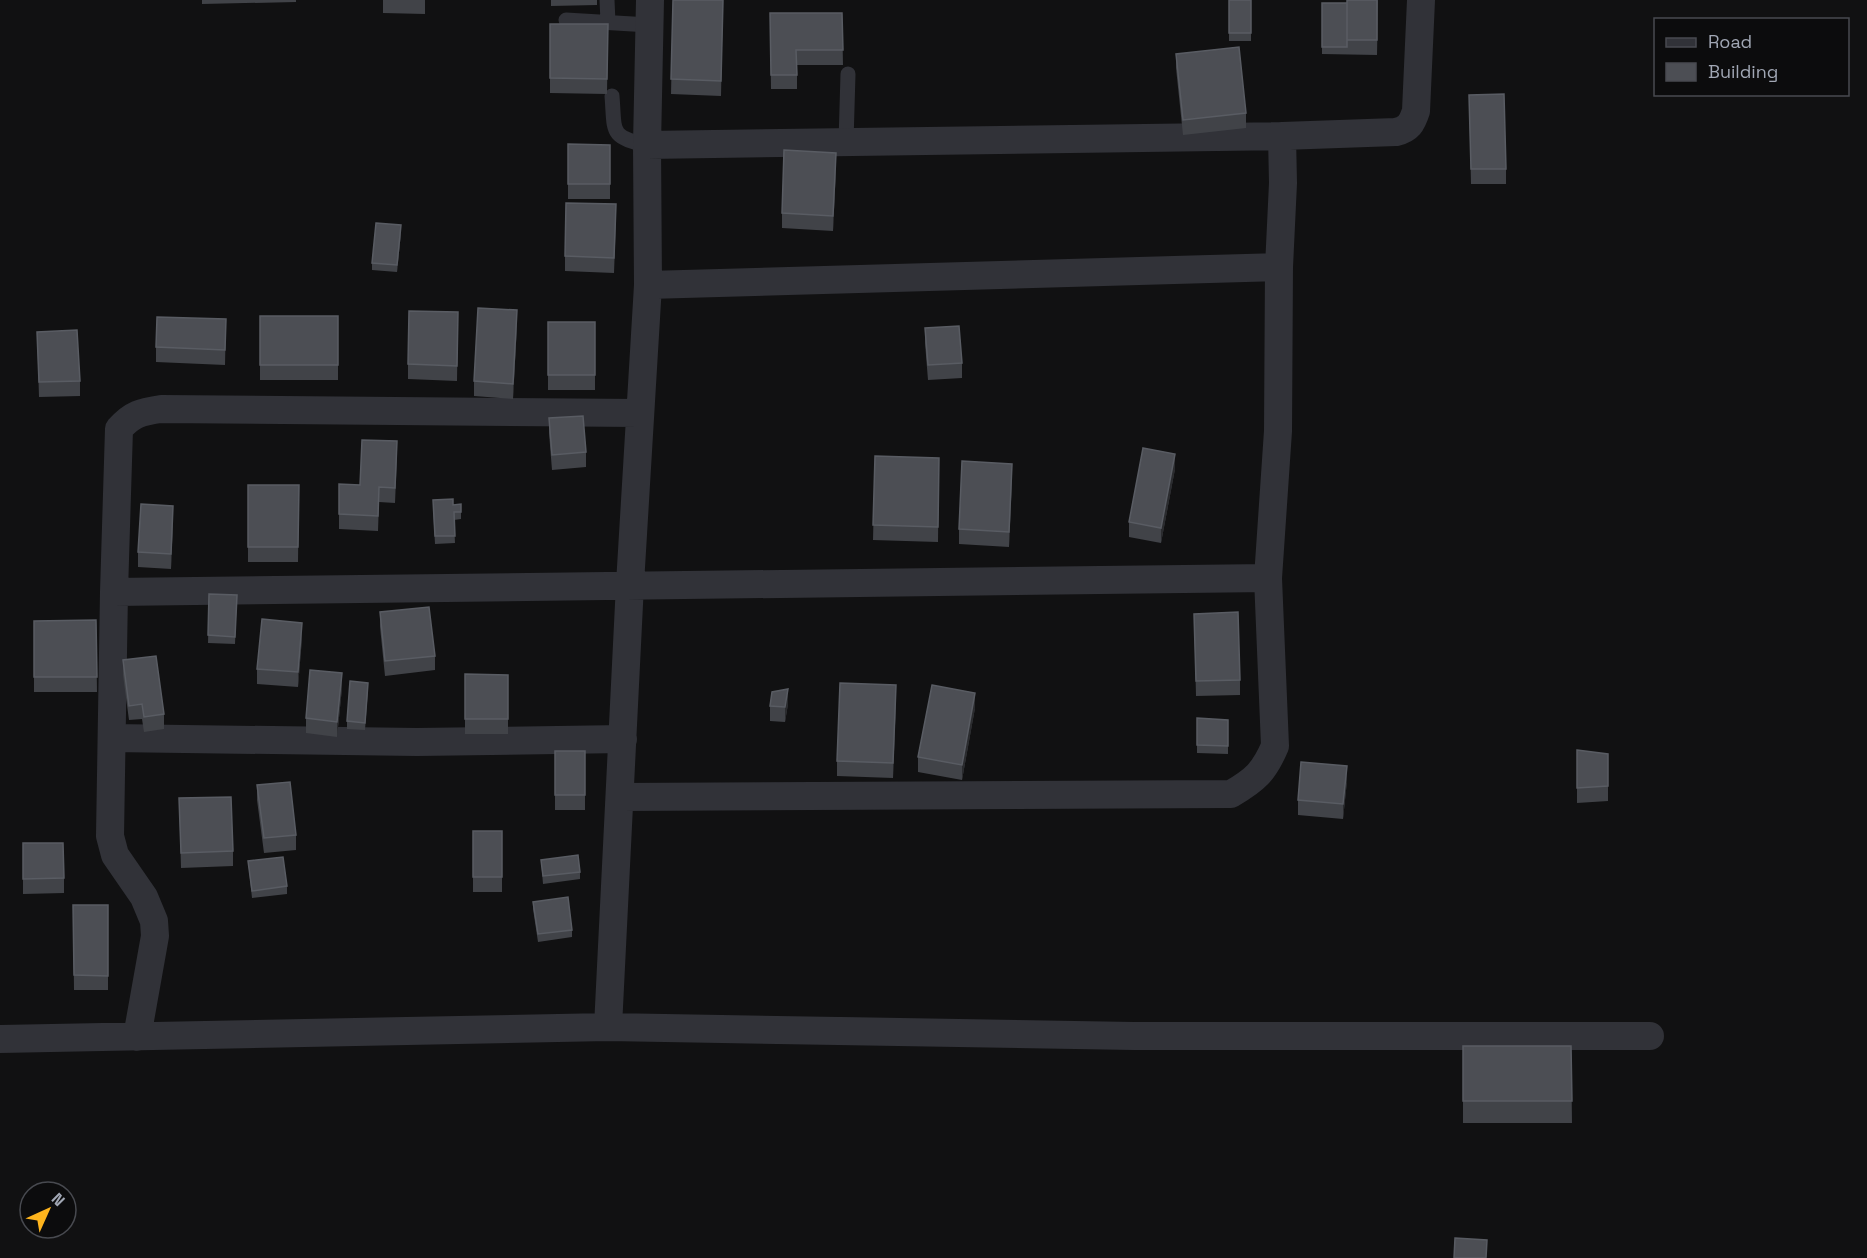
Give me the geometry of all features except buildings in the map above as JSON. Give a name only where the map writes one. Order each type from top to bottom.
[{"type":"street","points":[[647,145],[1282,136],[1396,132],[1405,130],[1412,123],[1416,111],[1420,0]]},
{"type":"street","points":[[608,1027],[639,413],[648,285],[647,145],[650,13]]},
{"type":"street","points":[[620,797],[1231,794],[1254,780],[1267,765],[1275,746],[1268,578],[1278,431],[1279,267],[1284,172],[1282,136]]},
{"type":"street","points":[[648,285],[1279,267]]},
{"type":"street","points":[[137,1037],[155,936],[154,921],[144,897],[115,855],[110,836],[119,429],[129,418],[145,411],[161,409],[639,413]]},
{"type":"street","points":[[114,592],[1268,578]]},
{"type":"street","points":[[112,738],[417,742],[623,739]]},
{"type":"street","points":[[0,1040],[608,1027],[1134,1036],[1650,1036]]},
{"type":"lane","points":[[607,0],[608,22]]},
{"type":"lane","points":[[566,20],[608,22],[650,13]]},
{"type":"lane","points":[[846,142],[848,74]]},
{"type":"lane","points":[[612,96],[615,131],[627,141],[647,145]]}]
